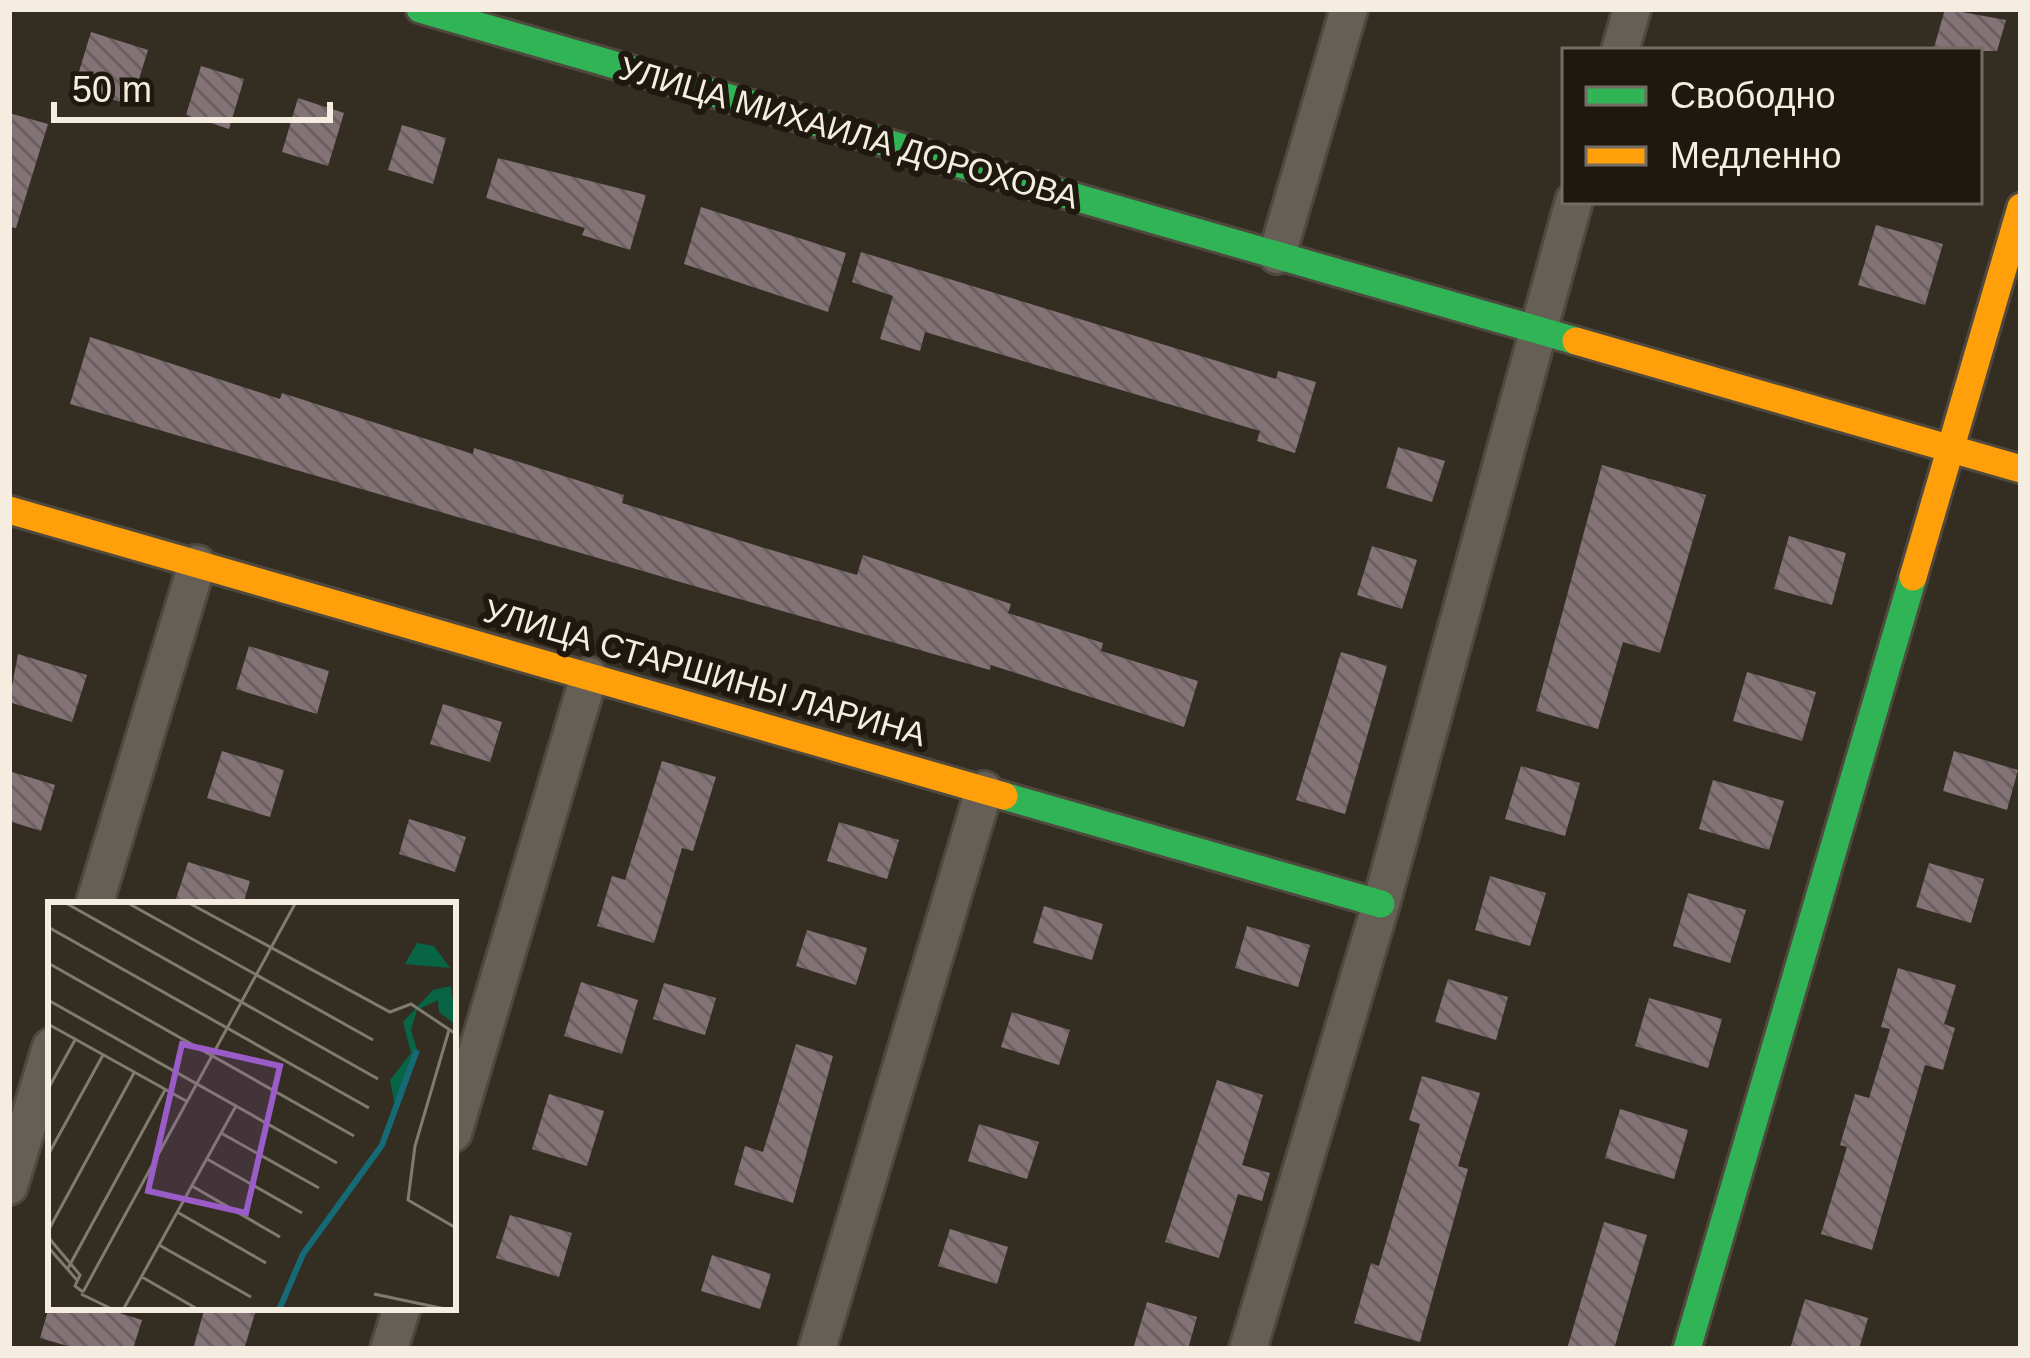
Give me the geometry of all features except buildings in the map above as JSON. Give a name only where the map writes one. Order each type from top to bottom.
[{"type":"street","name":"УЛИЦА МИХАИЛА ДОРОХОВА","points":[[420,9],[2021,469]]},
{"type":"street","points":[[1277,255],[1349,9]]},
{"type":"street","points":[[1620,48],[1632,9]]},
{"type":"street","points":[[1248,1349],[1382,904],[1573,204]]},
{"type":"street","points":[[1687,1349],[2021,207]]},
{"type":"street","name":"УЛИЦА СТАРШИНЫ ЛАРИНА","points":[[9,510],[1382,904]]},
{"type":"street","points":[[95,902],[197,564]]},
{"type":"street","points":[[456,1123],[589,676]]},
{"type":"street","points":[[817,1349],[984,790]]},
{"type":"street","points":[[9,1186],[48,1057]]},
{"type":"street","points":[[389,1349],[401,1310]]},
{"type":"traffic: fast","points":[[420,9],[1576,341]]},
{"type":"traffic: fast","points":[[1687,1349],[1913,577]]},
{"type":"traffic: fast","points":[[1004,796],[1381,904]]},
{"type":"traffic: slow","points":[[1913,577],[2021,207]]},
{"type":"traffic: slow","points":[[1576,341],[2021,469]]},
{"type":"traffic: slow","points":[[9,510],[1004,796]]}]
